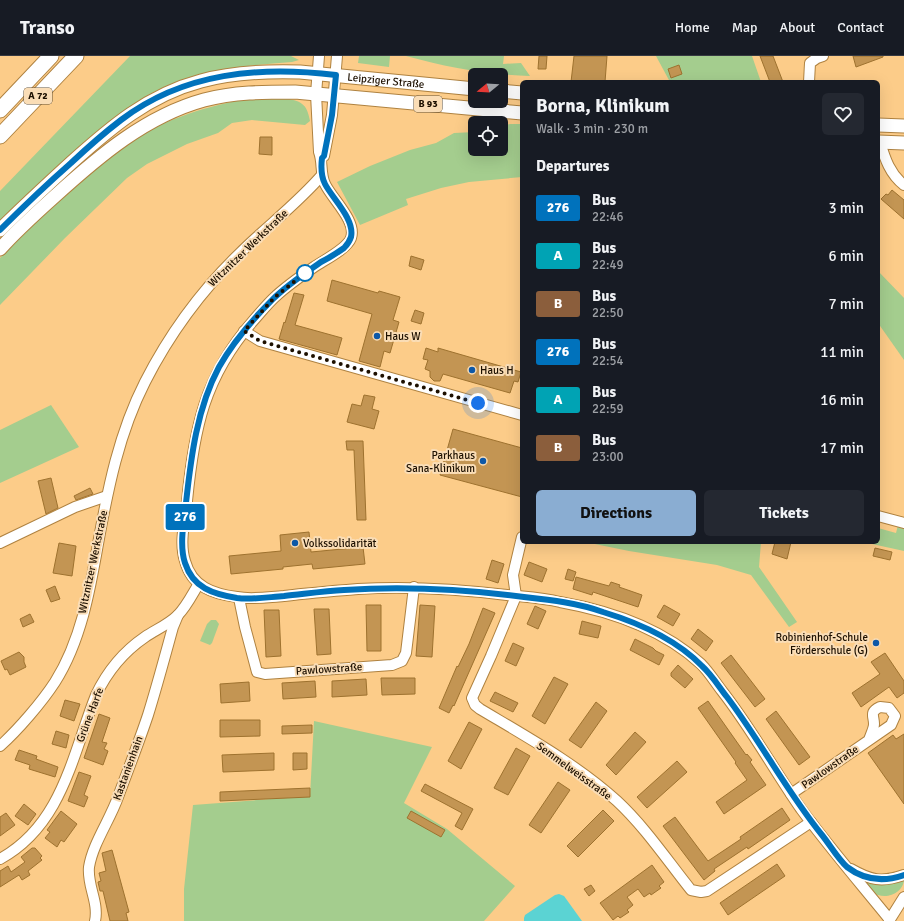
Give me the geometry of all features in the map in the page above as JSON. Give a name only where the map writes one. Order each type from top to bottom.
[{"type":"highway","name":"A 72","points":[[0,110],[51,56]]},
{"type":"highway","name":"A 72","points":[[0,136],[76,56]]},
{"type":"main road","name":"Leipziger Straße","points":[[0,230],[37,193],[122,119],[158,97],[200,81],[231,74],[273,71],[318,73],[468,88]]},
{"type":"main road","name":"Leipziger Straße","points":[[0,249],[36,213],[99,158],[127,137],[164,115],[203,101],[231,94],[266,92],[334,95],[520,113]]},
{"type":"main road","points":[[508,92],[520,93]]},
{"type":"main road","points":[[880,125],[904,126]]},
{"type":"main road","points":[[880,142],[904,143]]},
{"type":"street","points":[[319,56],[316,94],[319,152],[322,158]]},
{"type":"street","points":[[198,585],[190,573],[184,559],[184,522],[194,442],[201,414],[212,382],[228,352],[244,331],[275,297],[305,273],[344,247],[350,241],[352,236],[350,226],[342,209],[325,185],[322,175],[322,158],[324,156],[334,95],[337,56]]},
{"type":"street","points":[[809,80],[810,63],[823,56]]},
{"type":"street","points":[[880,145],[886,163],[895,177],[904,185]]},
{"type":"street","name":"Witznitzer Werkstraße","points":[[0,746],[10,737],[55,682],[74,641],[94,569],[107,496],[117,451],[129,418],[145,382],[172,334],[213,280],[238,254],[307,192],[322,175]]},
{"type":"street","points":[[244,331],[260,341],[520,414]]},
{"type":"street","name":"Witznitzer Werkstraße","points":[[0,543],[75,507],[107,496]]},
{"type":"street","points":[[880,517],[904,523]]},
{"type":"street","points":[[516,596],[513,575],[520,544]]},
{"type":"street","name":"Pawlowstraße","points":[[198,585],[211,591],[239,598],[262,598],[380,588],[414,587],[460,589],[558,601],[601,611],[643,627],[676,644],[703,666],[738,712],[811,822],[890,920]]},
{"type":"street","name":"Grüne Harfe","points":[[0,859],[25,841],[38,828],[50,812],[60,793],[96,696],[111,669],[122,655],[144,637],[178,615],[198,585]]},
{"type":"street","name":"Pawlowstraße","points":[[239,598],[257,672],[265,674],[392,665],[402,661],[406,653],[414,587]]},
{"type":"street","name":"Semmelweisstraße","points":[[516,596],[472,698],[475,705],[593,781],[617,802],[637,823],[691,890],[707,892],[811,822]]},
{"type":"street","name":"Kastanienhain","points":[[95,921],[95,900],[90,881],[90,863],[96,844],[118,799],[148,715],[173,627],[178,615]]},
{"type":"street","name":"Pawlowstraße","points":[[791,794],[869,740]]},
{"type":"street","points":[[846,866],[864,876],[878,880],[894,879],[904,875]]},
{"type":"street","points":[[890,920],[904,897]]},
{"type":"green space","points":[[130,56],[291,56],[299,60],[209,72],[193,76],[162,88],[130,107],[102,129],[0,221],[0,191]]},
{"type":"green space","points":[[359,56],[390,56],[389,67],[358,63]]},
{"type":"green space","points":[[406,56],[504,56],[503,64],[521,63],[530,76],[508,75],[508,68],[468,68],[468,70]]},
{"type":"green space","points":[[656,56],[752,56],[760,80],[669,80]]},
{"type":"green space","points":[[283,98],[294,100],[302,104],[307,110],[310,121],[305,125],[252,120],[232,123],[218,133],[187,144],[147,164],[127,178],[65,238],[0,305],[0,258],[67,192],[118,149],[139,136],[167,122],[196,111],[241,100]]},
{"type":"green space","points":[[508,124],[520,124],[520,177],[469,182],[441,188],[406,199],[408,205],[360,225],[337,182],[370,166],[410,150],[436,143],[454,133],[468,132],[468,156],[508,156]]},
{"type":"green space","points":[[880,273],[904,298],[904,360],[880,326]]},
{"type":"green space","points":[[51,405],[79,447],[0,483],[0,430]]},
{"type":"green space","points":[[898,525],[904,527],[904,551],[872,544],[880,544],[880,529],[896,533]]},
{"type":"green space","points":[[595,544],[761,544],[759,567],[797,622],[789,627],[751,575],[717,565]]},
{"type":"green space","points":[[211,620],[216,620],[219,624],[210,645],[200,641],[207,624]]},
{"type":"green space","points":[[314,721],[432,747],[404,803],[447,829],[515,886],[484,921],[184,921],[184,889],[193,805],[310,796]]},
{"type":"green space","points":[[904,879],[902,887],[896,893],[887,896],[877,895],[864,883],[864,880]]},
{"type":"water","points":[[559,894],[564,896],[582,921],[524,921],[525,915],[555,895]]},
{"type":"building","points":[[539,56],[547,56],[546,69],[538,69]]},
{"type":"building","points":[[574,56],[607,56],[605,80],[571,80]]},
{"type":"building","points":[[760,56],[773,56],[782,80],[769,80]]},
{"type":"building","points":[[853,56],[883,56],[883,57],[856,67]]},
{"type":"building","points":[[679,65],[682,74],[671,78],[668,69]]},
{"type":"building","points":[[260,137],[272,137],[272,155],[259,154]]},
{"type":"building","points":[[892,190],[904,200],[904,219],[881,199],[886,194],[888,195]]},
{"type":"building","points":[[411,256],[424,260],[421,270],[409,266]]},
{"type":"building","points":[[332,280],[378,293],[379,291],[400,297],[393,320],[399,322],[390,353],[384,351],[380,367],[359,361],[372,314],[327,301]]},
{"type":"building","points":[[294,293],[304,295],[295,325],[342,338],[337,355],[279,339]]},
{"type":"building","points":[[415,310],[424,313],[421,324],[411,321]]},
{"type":"building","name":"Haus H","points":[[426,348],[438,352],[438,348],[520,372],[520,375],[518,382],[514,381],[510,393],[443,374],[440,381],[434,381],[430,377],[430,371],[425,369],[428,360],[423,359]]},
{"type":"building","points":[[364,395],[375,397],[372,409],[379,411],[374,429],[347,422],[352,404],[361,406]]},
{"type":"building","name":"Parkhaus Sana-Klinikum","points":[[453,429],[520,447],[520,496],[440,475]]},
{"type":"building","points":[[346,441],[363,441],[366,520],[357,520],[354,450],[347,450]]},
{"type":"building","points":[[51,478],[58,508],[46,514],[38,481]]},
{"type":"building","points":[[90,488],[93,494],[76,500],[74,496]]},
{"type":"building","points":[[309,532],[311,552],[363,547],[365,564],[313,569],[312,564],[283,567],[283,569],[231,574],[229,556],[281,551],[280,535]]},
{"type":"building","points":[[59,543],[76,546],[72,576],[53,573]]},
{"type":"building","points":[[774,544],[791,544],[787,559],[772,554]]},
{"type":"building","points":[[875,548],[892,552],[890,560],[873,556]]},
{"type":"building","points":[[492,560],[504,564],[498,583],[486,579]]},
{"type":"building","points":[[529,562],[547,569],[542,582],[524,575]]},
{"type":"building","points":[[568,569],[576,572],[573,581],[565,579]]},
{"type":"building","points":[[576,577],[609,586],[611,582],[620,585],[619,587],[642,595],[638,607],[593,592],[592,595],[573,589]]},
{"type":"building","points":[[55,586],[60,599],[51,602],[46,590]]},
{"type":"building","points":[[366,605],[381,605],[381,651],[367,651]]},
{"type":"building","points":[[420,605],[435,606],[432,657],[416,656]]},
{"type":"building","points":[[664,605],[680,614],[673,626],[657,617]]},
{"type":"building","points":[[535,606],[546,611],[538,629],[527,624]]},
{"type":"building","points":[[483,608],[495,613],[454,706],[453,705],[449,713],[439,708],[457,666],[458,667],[469,644]]},
{"type":"building","points":[[314,609],[329,609],[331,654],[317,655]]},
{"type":"building","points":[[264,610],[279,610],[281,656],[266,657]]},
{"type":"building","points":[[30,614],[34,622],[23,627],[20,619]]},
{"type":"building","points":[[582,621],[601,626],[598,638],[579,634]]},
{"type":"building","points":[[698,629],[713,641],[706,651],[691,639]]},
{"type":"building","points":[[635,639],[664,655],[659,665],[630,650]]},
{"type":"building","points":[[513,643],[524,648],[516,666],[505,661]]},
{"type":"building","points":[[19,652],[24,657],[26,667],[10,675],[7,669],[5,670],[1,661]]},
{"type":"building","name":"Robinienhof-Schule Förderschule (G)","points":[[885,653],[904,681],[904,693],[897,698],[889,687],[861,707],[852,693],[880,674],[871,662]]},
{"type":"building","points":[[731,655],[765,699],[755,707],[721,663]]},
{"type":"building","points":[[678,665],[693,679],[685,688],[671,676],[671,673]]},
{"type":"building","points":[[554,677],[568,684],[545,724],[532,716]]},
{"type":"building","points":[[381,678],[415,678],[415,694],[382,695]]},
{"type":"building","points":[[366,679],[367,695],[332,697],[332,681]]},
{"type":"building","points":[[315,681],[316,697],[283,699],[282,683]]},
{"type":"building","points":[[249,682],[250,701],[221,703],[220,684]]},
{"type":"building","points":[[495,692],[518,703],[513,712],[490,701]]},
{"type":"building","points":[[65,700],[80,704],[74,721],[60,716]]},
{"type":"building","points":[[708,701],[746,755],[747,754],[752,760],[750,762],[766,785],[724,814],[716,802],[747,780],[698,708]]},
{"type":"building","points":[[596,702],[607,711],[581,748],[569,740]]},
{"type":"building","points":[[776,711],[810,757],[799,765],[766,719]]},
{"type":"building","points":[[99,714],[110,718],[102,742],[107,743],[104,749],[108,751],[103,765],[84,758]]},
{"type":"building","points":[[220,720],[260,720],[260,736],[220,737]]},
{"type":"building","points":[[469,722],[482,729],[461,769],[448,761]]},
{"type":"building","points":[[312,725],[312,733],[282,734],[282,726]]},
{"type":"building","points":[[56,731],[69,735],[66,748],[52,744]]},
{"type":"building","points":[[635,732],[646,742],[616,775],[606,765]]},
{"type":"building","points":[[904,734],[904,804],[868,753],[893,735],[896,739]]},
{"type":"building","points":[[516,748],[530,756],[508,795],[494,788]]},
{"type":"building","points":[[19,750],[37,756],[36,759],[58,767],[55,777],[29,769],[30,765],[15,760]]},
{"type":"building","points":[[274,753],[274,770],[223,772],[222,755]]},
{"type":"building","points":[[293,753],[307,753],[307,769],[293,770]]},
{"type":"building","points":[[677,761],[687,772],[647,808],[637,797]]},
{"type":"building","points":[[79,772],[91,776],[84,795],[88,797],[84,807],[68,801]]},
{"type":"building","points":[[558,782],[570,790],[541,833],[529,825]]},
{"type":"building","points":[[425,784],[473,809],[462,830],[455,826],[462,813],[421,791]]},
{"type":"building","points":[[310,788],[310,797],[220,801],[220,792]]},
{"type":"building","points":[[24,804],[36,814],[28,825],[15,816]]},
{"type":"building","points":[[782,808],[790,820],[748,849],[747,847],[714,869],[715,871],[704,880],[663,826],[675,817],[708,861],[741,839],[740,837]]},
{"type":"building","points":[[603,810],[614,821],[578,857],[567,846]]},
{"type":"building","points":[[61,811],[77,824],[64,842],[61,840],[57,847],[45,838],[50,832],[47,830]]},
{"type":"building","points":[[411,811],[445,830],[441,837],[407,818]]},
{"type":"building","points":[[6,813],[15,825],[0,836],[0,817]]},
{"type":"building","points":[[32,848],[35,848],[42,856],[40,858],[42,860],[28,871],[30,875],[22,880],[19,875],[0,887],[0,871],[8,866],[11,872],[25,862],[21,857]]},
{"type":"building","points":[[112,850],[129,912],[126,913],[128,921],[110,921],[103,891],[100,891],[98,882],[101,881],[99,873],[106,871],[102,853]]},
{"type":"building","points":[[777,864],[785,876],[728,915],[720,903]]},
{"type":"building","points":[[652,865],[664,882],[659,886],[661,888],[651,895],[650,893],[644,897],[638,889],[627,897],[633,905],[627,910],[629,912],[620,918],[618,916],[613,920],[600,903]]},
{"type":"building","points":[[591,885],[595,891],[589,896],[584,889]]},
{"type":"bus line","name":"276","points":[[0,230],[37,193],[122,119],[158,97],[200,81],[231,74],[273,71],[336,75],[332,115],[321,165],[325,185],[342,209],[350,226],[352,236],[350,241],[344,247],[305,273],[275,297],[244,331],[228,352],[212,382],[201,414],[194,442],[184,522],[184,559],[190,573],[198,585],[211,591],[239,598],[262,598],[338,590],[380,588],[414,587],[460,589],[558,601],[601,611],[643,627],[676,644],[703,666],[738,712],[802,809],[846,866],[864,876],[878,880],[894,879],[904,875]]},
{"type":"place","name":"Haus W","points":[[377,336]]},
{"type":"place","name":"Haus H","points":[[472,370]]},
{"type":"place","name":"Parkhaus Sana-Klinikum","points":[[483,461]]},
{"type":"place","name":"Volkssolidarität","points":[[295,543]]},
{"type":"place","name":"Robinienhof-Schule Förderschule (G)","points":[[876,643]]},
{"type":"route","points":[[305,273],[275,297],[244,331],[260,341],[478,403]]}]
